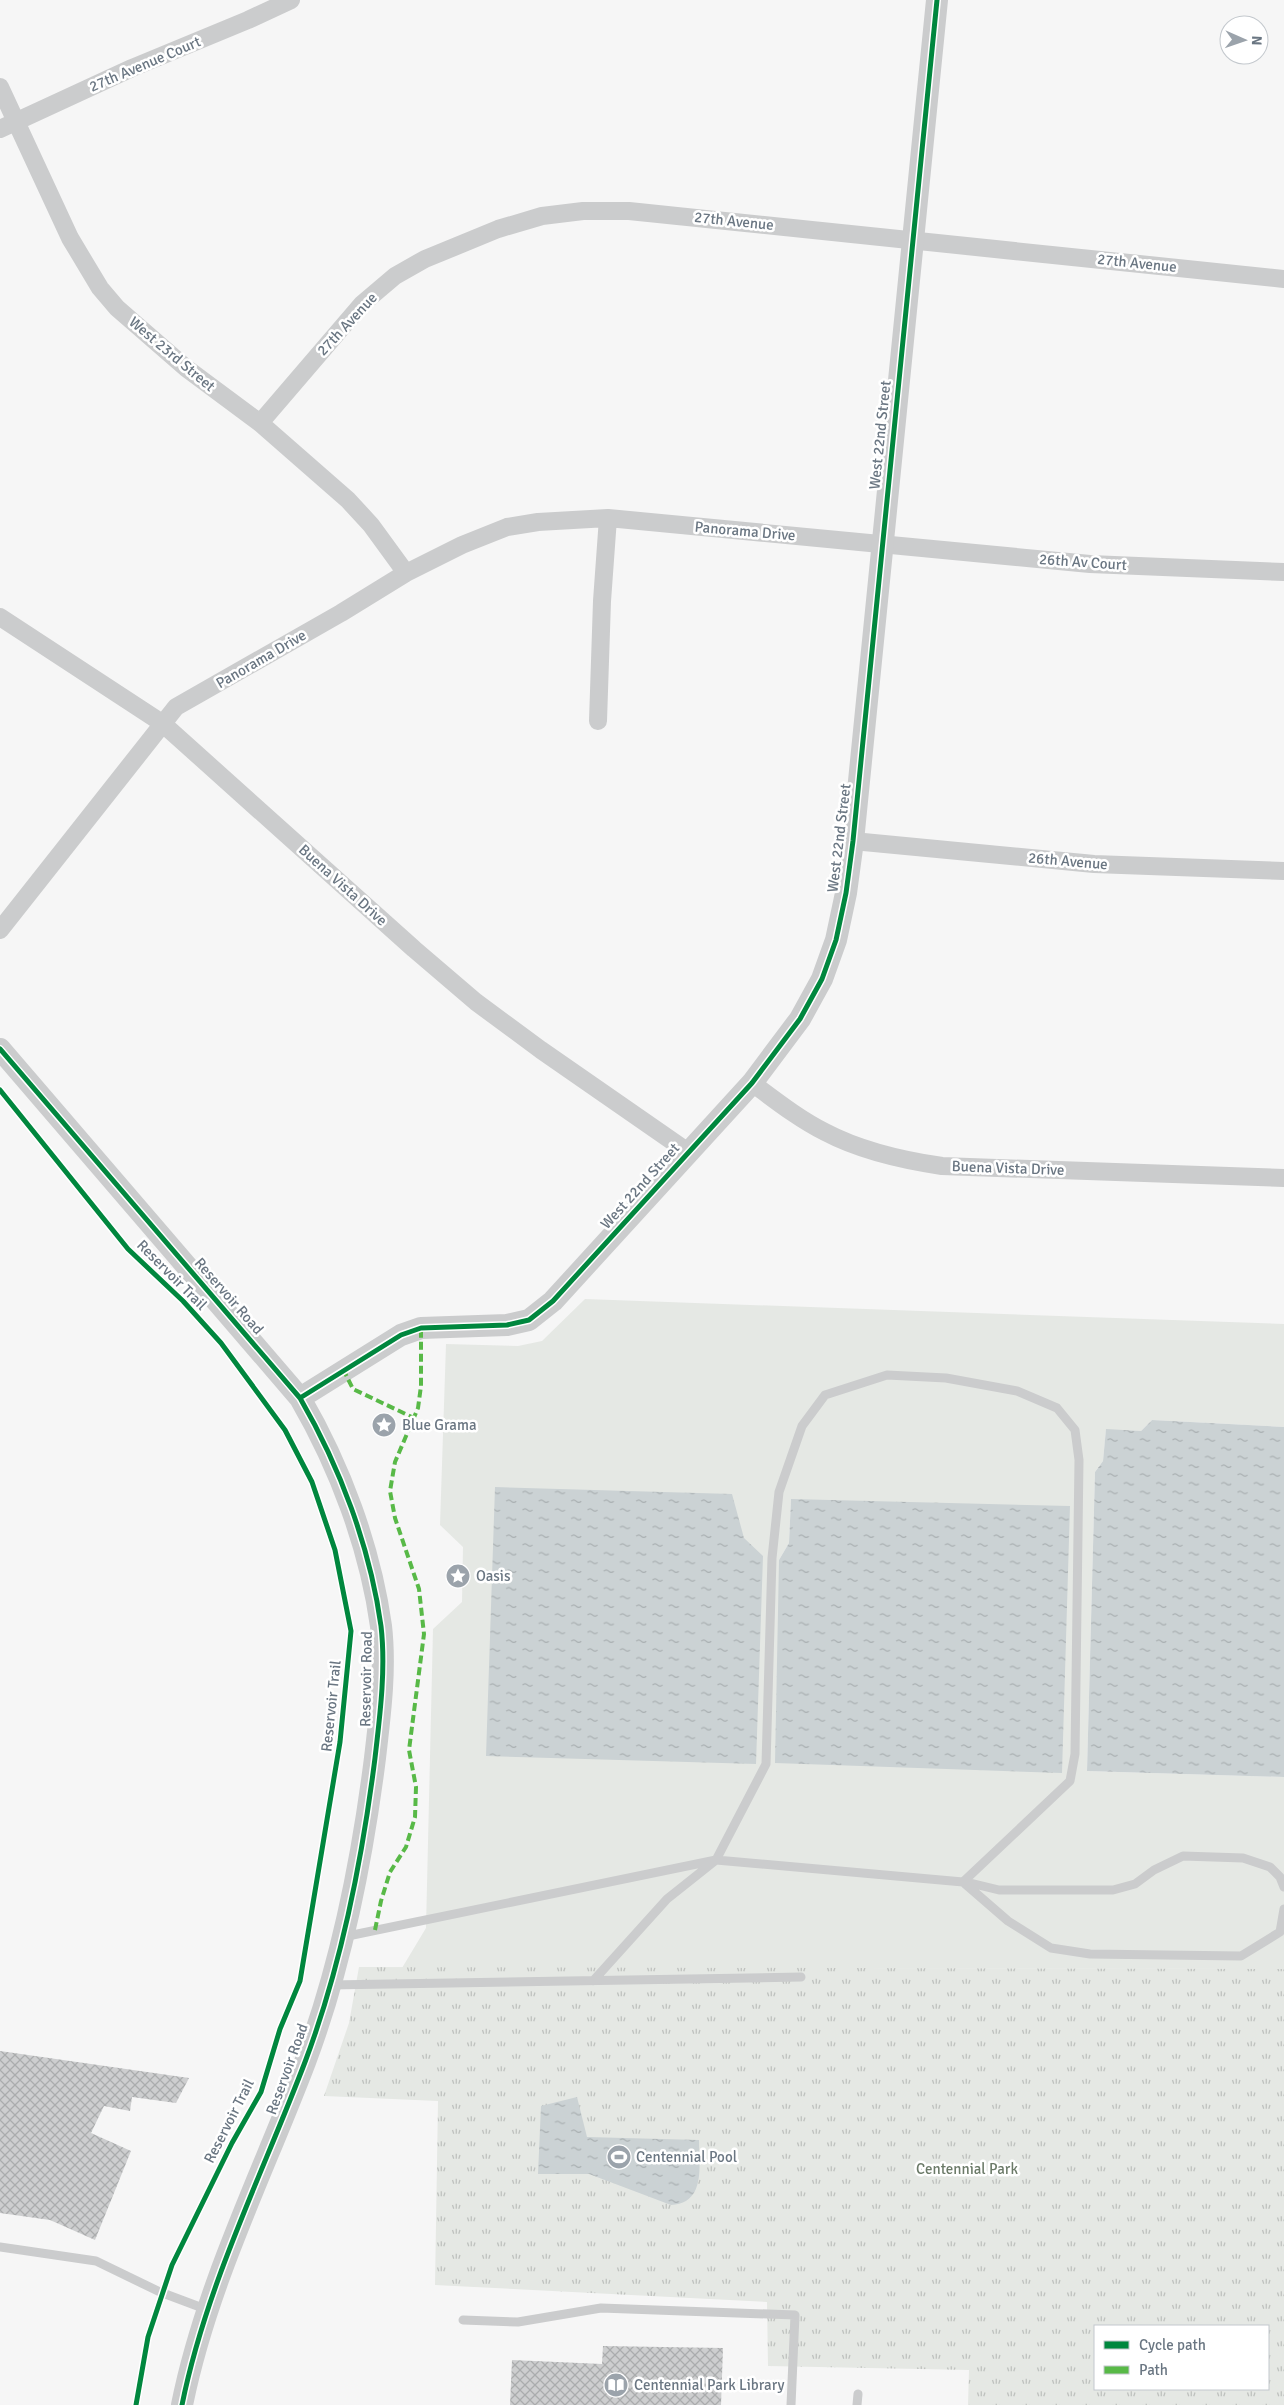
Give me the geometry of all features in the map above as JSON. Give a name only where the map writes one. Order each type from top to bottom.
[{"type":"street","name":"West 22nd Street","points":[[300,1398],[393,1340],[420,1328],[507,1325],[529,1320],[553,1301],[752,1083],[800,1019],[822,979],[838,930],[846,892],[852,841],[937,0]]},
{"type":"street","name":"27th Avenue Court","points":[[8,126],[132,68],[286,1]]},
{"type":"street","name":"West 23rd Street","points":[[0,87],[8,126],[100,288],[117,308],[186,368],[260,423],[348,500],[371,526],[406,573]]},
{"type":"street","name":"27th Avenue","points":[[260,423],[362,304],[395,276],[425,259],[498,229],[542,216],[583,211],[629,211],[1284,279]]},
{"type":"street","name":"Panorama Drive","points":[[0,930],[176,707],[341,613],[406,573],[462,545],[507,528],[538,522],[608,518],[882,544]]},
{"type":"street","points":[[598,721],[602,601],[608,518]]},
{"type":"street","name":"26th Av Court","points":[[882,544],[1090,564],[1284,572]]},
{"type":"street","name":"Buena Vista Drive","points":[[0,617],[162,723],[414,949],[476,1002],[541,1050],[688,1152]]},
{"type":"street","name":"26th Avenue","points":[[852,841],[1094,864],[1284,871]]},
{"type":"street","name":"Reservoir Road","points":[[0,1049],[300,1398],[323,1438],[345,1493],[370,1572],[381,1628],[382,1702],[365,1838],[343,1937],[330,1986],[306,2059],[208,2310],[182,2405]]},
{"type":"street","name":"Buena Vista Drive","points":[[752,1083],[787,1109],[824,1132],[845,1142],[899,1159],[942,1166],[1284,1178]]},
{"type":"lane","points":[[593,1981],[667,1899],[716,1860],[766,1764],[772,1558],[779,1492],[802,1426],[825,1395],[887,1375],[946,1378],[1017,1391],[1057,1408],[1075,1430],[1079,1460],[1075,1754],[1070,1781],[963,1882]]},
{"type":"lane","points":[[343,1937],[716,1860],[963,1882],[998,1890],[1113,1890],[1135,1884],[1154,1870],[1183,1856],[1243,1858],[1270,1867],[1282,1875],[1284,1887]]},
{"type":"lane","points":[[963,1882],[1008,1921],[1051,1948],[1090,1954],[1241,1956],[1280,1932],[1284,1909]]},
{"type":"lane","points":[[330,1986],[802,1977]]},
{"type":"lane","points":[[0,2246],[96,2261],[160,2292],[208,2310]]},
{"type":"lane","points":[[464,2320],[518,2322],[601,2308],[795,2316],[791,2405]]},
{"type":"lane","points":[[857,2405],[858,2394]]},
{"type":"green space","points":[[585,1299],[1284,1324],[1284,1427],[1152,1420],[1141,1431],[1106,1430],[1103,1461],[1095,1472],[1087,1771],[1284,1777],[1284,1969],[402,1968],[426,1928],[433,1629],[462,1602],[463,1547],[440,1525],[446,1344],[518,1346],[542,1341]],"holes":[[[791,1499],[1062,1773],[779,1560],[789,1543]]]},
{"type":"green space","name":"Centennial Park","points":[[359,1967],[1284,1969],[1284,2405],[968,2405],[969,2370],[768,2366],[767,2302],[435,2285],[438,2101],[324,2096],[349,2023]]},
{"type":"water","points":[[1152,1420],[1284,1427],[1284,1777],[1087,1771],[1095,1472],[1103,1461],[1106,1429],[1141,1431]]},
{"type":"water","points":[[495,1487],[732,1494],[744,1538],[763,1556],[756,1764],[486,1756]]},
{"type":"water","points":[[791,1499],[1070,1506],[1062,1773],[775,1763],[779,1560],[789,1543]]},
{"type":"water","name":"Centennial Pool","points":[[577,2097],[587,2137],[699,2140],[698,2182],[690,2198],[682,2203],[671,2205],[589,2174],[538,2174],[541,2106]]},
{"type":"building","points":[[0,2051],[189,2078],[176,2103],[132,2097],[130,2111],[104,2106],[91,2133],[131,2151],[95,2240],[50,2220],[0,2213]]},
{"type":"building","name":"Centennial Park Library","points":[[603,2346],[723,2348],[721,2405],[510,2405],[512,2360],[602,2364]]},
{"type":"marked path","points":[[375,1930],[390,1872],[406,1847],[415,1817],[416,1787],[409,1750],[424,1634],[419,1589],[395,1518],[390,1491],[395,1462],[418,1408],[421,1386],[421,1328]]},
{"type":"marked path","points":[[343,1369],[353,1389],[414,1418]]},
{"type":"cycle path","points":[[300,1398],[401,1335],[421,1328],[507,1325],[529,1320],[553,1301],[752,1083],[800,1019],[822,979],[836,940],[846,893],[853,841],[937,0]]},
{"type":"cycle path","name":"Reservoir Trail","points":[[0,1049],[300,1398],[328,1452],[351,1508],[369,1567],[381,1626],[383,1675],[375,1758],[357,1874],[340,1950],[330,1988],[305,2062],[236,2231],[205,2317],[182,2405]]},
{"type":"cycle path","name":"Reservoir Trail","points":[[0,1090],[128,1249],[183,1301],[221,1343],[285,1430],[312,1482],[335,1550],[351,1631],[340,1742],[300,1981],[280,2029],[261,2092],[232,2143],[172,2265],[148,2337],[136,2405]]},
{"type":"place","name":"Blue Grama","points":[[384,1425]]},
{"type":"place","name":"Oasis","points":[[458,1576]]},
{"type":"place","name":"Centennial Pool","points":[[619,2157]]},
{"type":"place","name":"Centennial Park Library","points":[[616,2385]]}]
